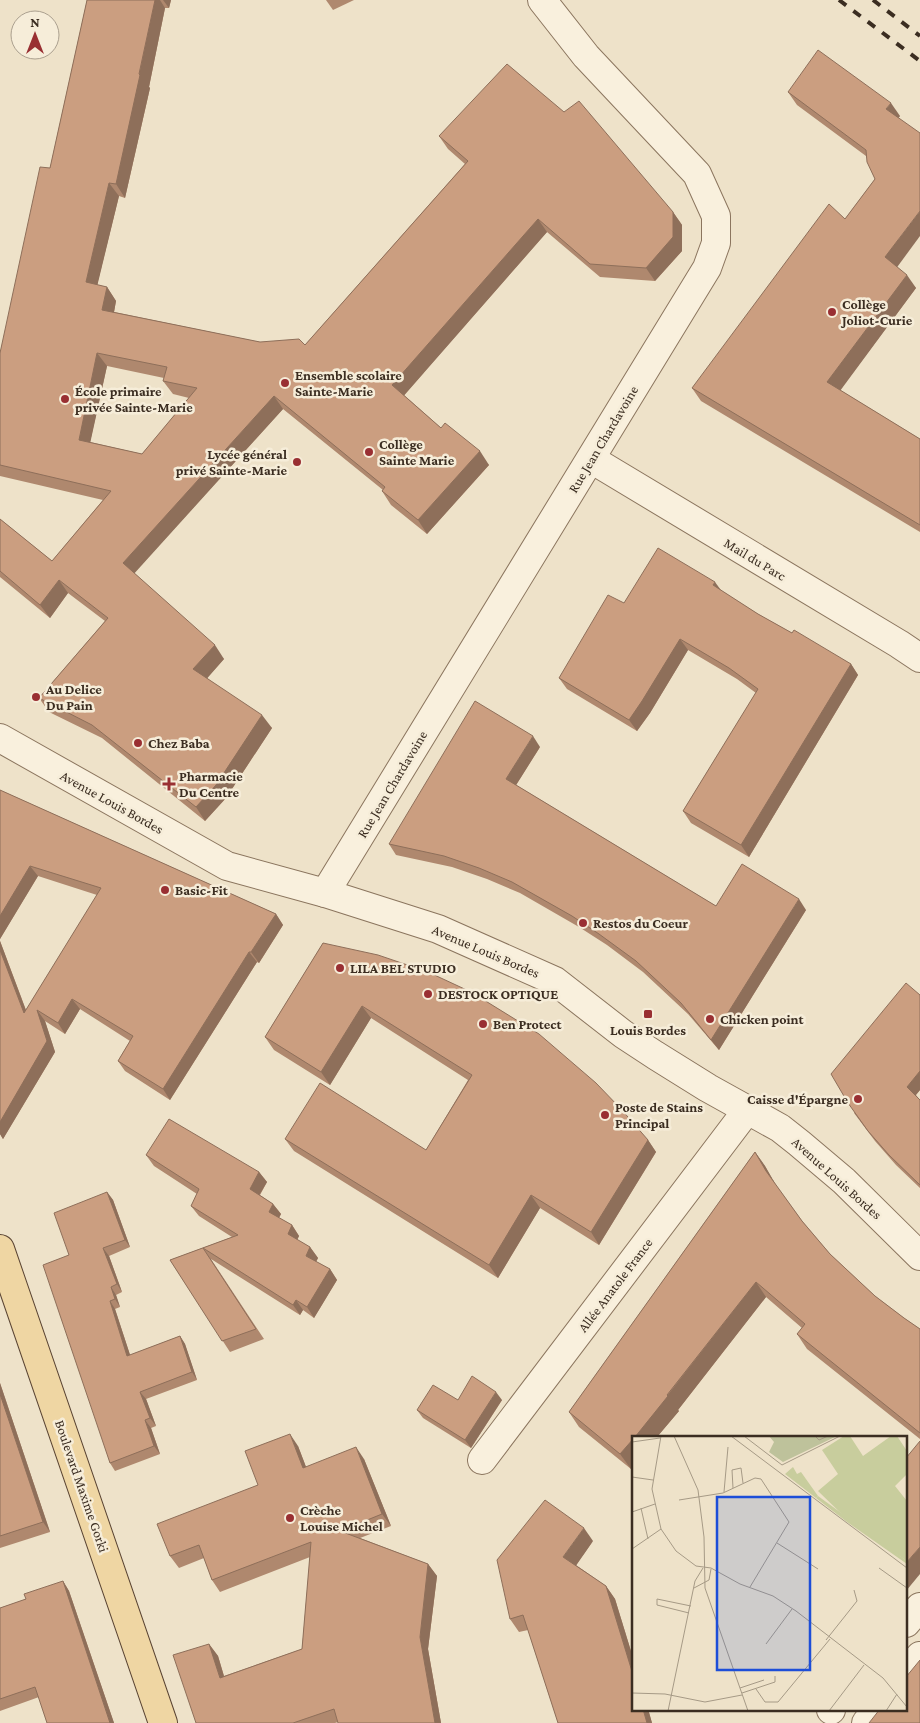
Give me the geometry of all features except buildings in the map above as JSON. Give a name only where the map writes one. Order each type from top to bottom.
[{"type":"main road","name":"Boulevard Maxime Gorki","points":[[0,1249],[163,1723]]},
{"type":"street","name":"Rue Jean Chardavoine","points":[[325,893],[707,268],[716,243],[716,216],[697,174],[586,56],[542,0]]},
{"type":"street","name":"Mail du Parc","points":[[591,459],[900,644],[920,658]]},
{"type":"street","name":"Avenue Louis Bordes","points":[[0,738],[227,866],[325,893],[438,929],[555,981],[623,1034],[655,1056],[780,1128],[822,1160],[920,1256]]},
{"type":"street","name":"Allée Anatole France","points":[[482,1460],[748,1109]]},
{"type":"street","points":[[908,1621],[920,1607]]},
{"type":"street","points":[[908,1671],[920,1656]]},
{"type":"street","points":[[866,1723],[876,1710]]},
{"type":"railway","points":[[839,0],[920,61]]},
{"type":"railway","points":[[873,0],[920,36]]},
{"type":"place","name":"Collège Joliot-Curie","points":[[832,312]]},
{"type":"place","name":"Ensemble scolaire Sainte-Marie","points":[[285,383]]},
{"type":"place","name":"École primaire privée Sainte-Marie","points":[[65,399]]},
{"type":"place","name":"Collège Sainte Marie","points":[[369,452]]},
{"type":"place","name":"Lycée général privé Sainte-Marie","points":[[297,462]]},
{"type":"place","name":"Au Delice Du Pain","points":[[36,697]]},
{"type":"place","name":"Chez Baba","points":[[138,743]]},
{"type":"place","name":"Pharmacie Du Centre","points":[[169,784]]},
{"type":"place","name":"Basic-Fit","points":[[165,890]]},
{"type":"place","name":"Restos du Coeur","points":[[583,923]]},
{"type":"place","name":"LILA BEL STUDIO","points":[[340,968]]},
{"type":"place","name":"DESTOCK OPTIQUE","points":[[428,994]]},
{"type":"place","name":"Louis Bordes","points":[[648,1014]]},
{"type":"place","name":"Chicken point","points":[[710,1019]]},
{"type":"place","name":"Ben Protect","points":[[483,1024]]},
{"type":"place","name":"Caisse d'Épargne","points":[[858,1099]]},
{"type":"place","name":"Poste de Stains Principal","points":[[605,1115]]},
{"type":"place","name":"Crèche Louise Michel","points":[[290,1518]]}]
